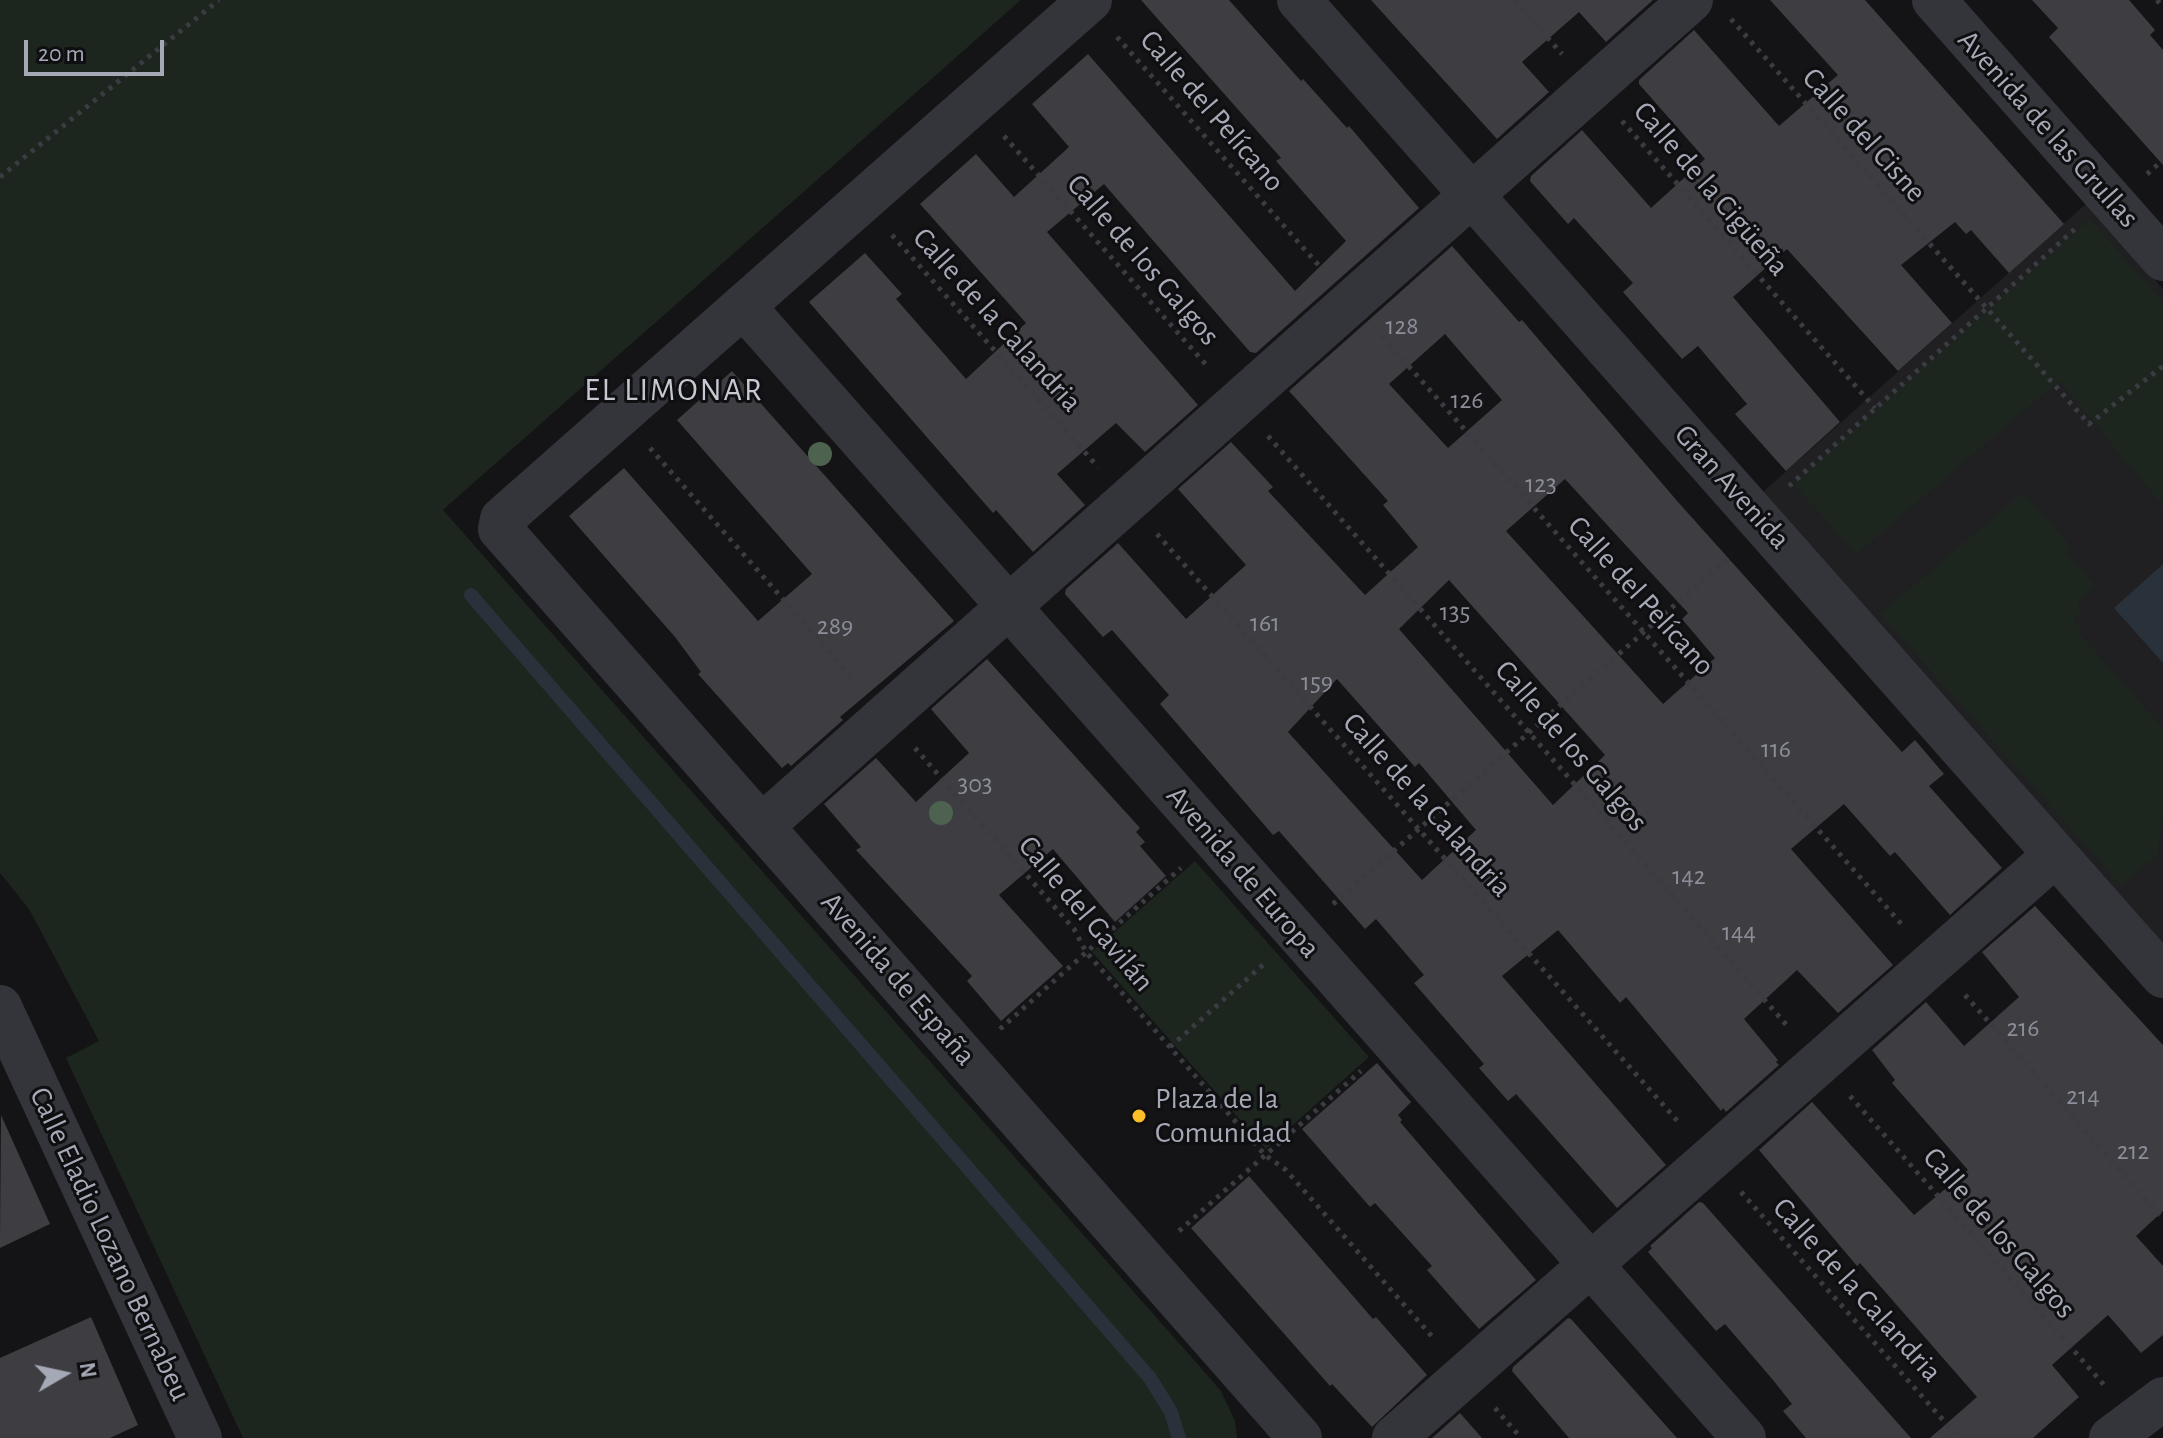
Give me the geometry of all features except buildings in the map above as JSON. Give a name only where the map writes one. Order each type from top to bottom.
[{"type":"street","name":"Gran Avenida","points":[[1299,0],[2163,976]]},
{"type":"street","name":"Avenida de las Grullas","points":[[1934,0],[2163,259]]},
{"type":"street","points":[[621,414],[1088,2]]},
{"type":"street","points":[[763,825],[1592,88],[1706,4]]},
{"type":"street","name":"Avenida de Europa","points":[[743,306],[1744,1438]]},
{"type":"street","name":"Avenida de España","points":[[621,414],[502,519],[500,529],[763,825],[1262,1418],[1300,1438]]},
{"type":"street","points":[[1394,1438],[2055,855]]},
{"type":"street","name":"Calle Eladio Lozano Bernabeu","points":[[0,1007],[200,1438]]},
{"type":"path","points":[[0,177],[219,0]]},
{"type":"path","name":"Calle de la Cigüeña","points":[[1514,0],[1875,408]]},
{"type":"path","points":[[2157,0],[2163,7]]},
{"type":"path","name":"Calle del Pelícano","points":[[1088,2],[2163,1219]]},
{"type":"path","name":"Calle del Cisne","points":[[1706,4],[1980,299],[2089,424],[2163,366]]},
{"type":"path","name":"Calle de los Galgos","points":[[974,102],[2136,1419]]},
{"type":"path","name":"Calle de la Calandria","points":[[862,201],[1959,1438]]},
{"type":"path","points":[[1170,1047],[1785,510],[1789,486],[2080,224]]},
{"type":"path","name":"Calle del Gavilán","points":[[621,414],[1074,929],[1086,952],[1265,1155],[1286,1170],[1521,1438]]},
{"type":"path","points":[[997,1031],[1186,864]]},
{"type":"path","points":[[1175,1234],[1366,1067]]},
{"type":"shaded area","points":[[0,0],[1021,0],[443,510],[1221,1391],[1235,1421],[1237,1438],[243,1438],[66,1058],[99,1041],[29,909],[0,873]]},
{"type":"shaded area","points":[[2087,203],[2163,289],[2163,947],[1763,492]]},
{"type":"shaded area","points":[[2090,219],[2163,302],[2163,506],[2059,381],[1857,554],[1793,484]]},
{"type":"shaded area","points":[[2023,492],[2071,546],[2065,552],[2095,585],[2077,602],[2083,610],[2073,619],[2082,630],[2079,633],[2163,728],[2163,820],[2157,856],[2121,886],[1880,614]]},
{"type":"shaded area","points":[[2163,564],[2163,663],[2114,608]]},
{"type":"shaded area","points":[[1195,861],[1369,1057],[1266,1149],[1092,952]]},
{"type":"waterway","points":[[471,595],[1150,1378],[1171,1412],[1179,1438]]},
{"type":"place","name":"Plaza de la Comunidad","points":[[1139,1116]]},
{"type":"district","name":"EL LIMONAR","points":[[674,390]]}]
